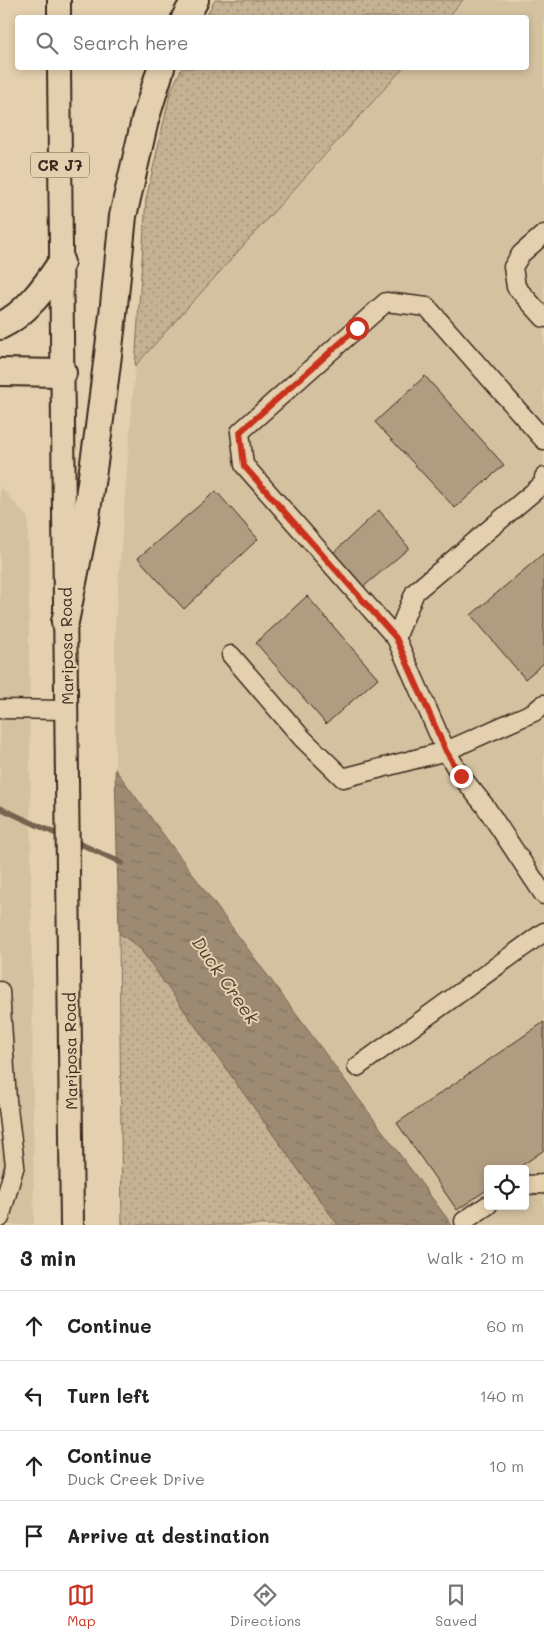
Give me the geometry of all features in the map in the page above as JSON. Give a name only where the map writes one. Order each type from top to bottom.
[{"type":"highway","points":[[186,15],[194,0]]},
{"type":"highway","points":[[65,622],[86,518],[113,315],[123,216],[145,120],[160,70]]},
{"type":"highway","points":[[0,326],[12,321],[45,288],[62,263]]},
{"type":"highway","points":[[0,372],[63,374]]},
{"type":"main road","points":[[59,0],[59,15]]},
{"type":"main road","name":"Mariposa Road","points":[[59,70],[72,1225]]},
{"type":"street","points":[[544,234],[521,254],[513,267],[516,287],[544,318]]},
{"type":"street","points":[[544,440],[427,306],[386,302],[240,432],[244,466],[396,638],[446,751],[461,776],[485,806],[544,895]]},
{"type":"street","points":[[396,638],[415,592],[544,483],[544,477]]},
{"type":"street","points":[[231,655],[302,738],[343,778],[446,751],[534,712],[544,704]]},
{"type":"street","points":[[0,709],[66,710]]},
{"type":"street","points":[[357,1067],[544,932]]},
{"type":"street","points":[[0,1000],[5,1118],[15,1165],[1,1209]]},
{"type":"street","points":[[529,1185],[544,1184]]},
{"type":"street","points":[[464,1221],[484,1208]]},
{"type":"shaded area","points":[[215,0],[463,0],[450,15],[207,15]]},
{"type":"shaded area","points":[[463,0],[544,0],[544,1225],[452,1225],[115,769],[115,627],[135,366],[401,70],[529,70],[529,15],[450,15]]},
{"type":"shaded area","points":[[181,70],[401,70],[135,366],[146,199],[171,90]]},
{"type":"shaded area","points":[[0,486],[28,518],[34,1225],[0,1225]]},
{"type":"shaded area","points":[[119,933],[139,947],[338,1225],[122,1225]]},
{"type":"water","points":[[115,769],[452,1225],[338,1225],[139,947],[119,933]]},
{"type":"building","points":[[425,376],[504,465],[455,508],[375,422]]},
{"type":"building","points":[[216,491],[258,539],[184,609],[138,558]]},
{"type":"building","points":[[379,510],[409,548],[362,588],[332,554]]},
{"type":"building","points":[[544,553],[544,663],[525,679],[471,615]]},
{"type":"building","points":[[307,596],[378,678],[326,724],[256,643]]},
{"type":"building","points":[[544,1022],[544,1150],[523,1165],[484,1165],[484,1192],[457,1210],[397,1123]]},
{"type":"waterway","name":"Duck Creek","points":[[0,808],[63,837]]},
{"type":"waterway","name":"Duck Creek","points":[[74,841],[122,863]]},
{"type":"route","points":[[357,328],[240,432],[244,466],[396,638],[446,751],[461,776]]}]
